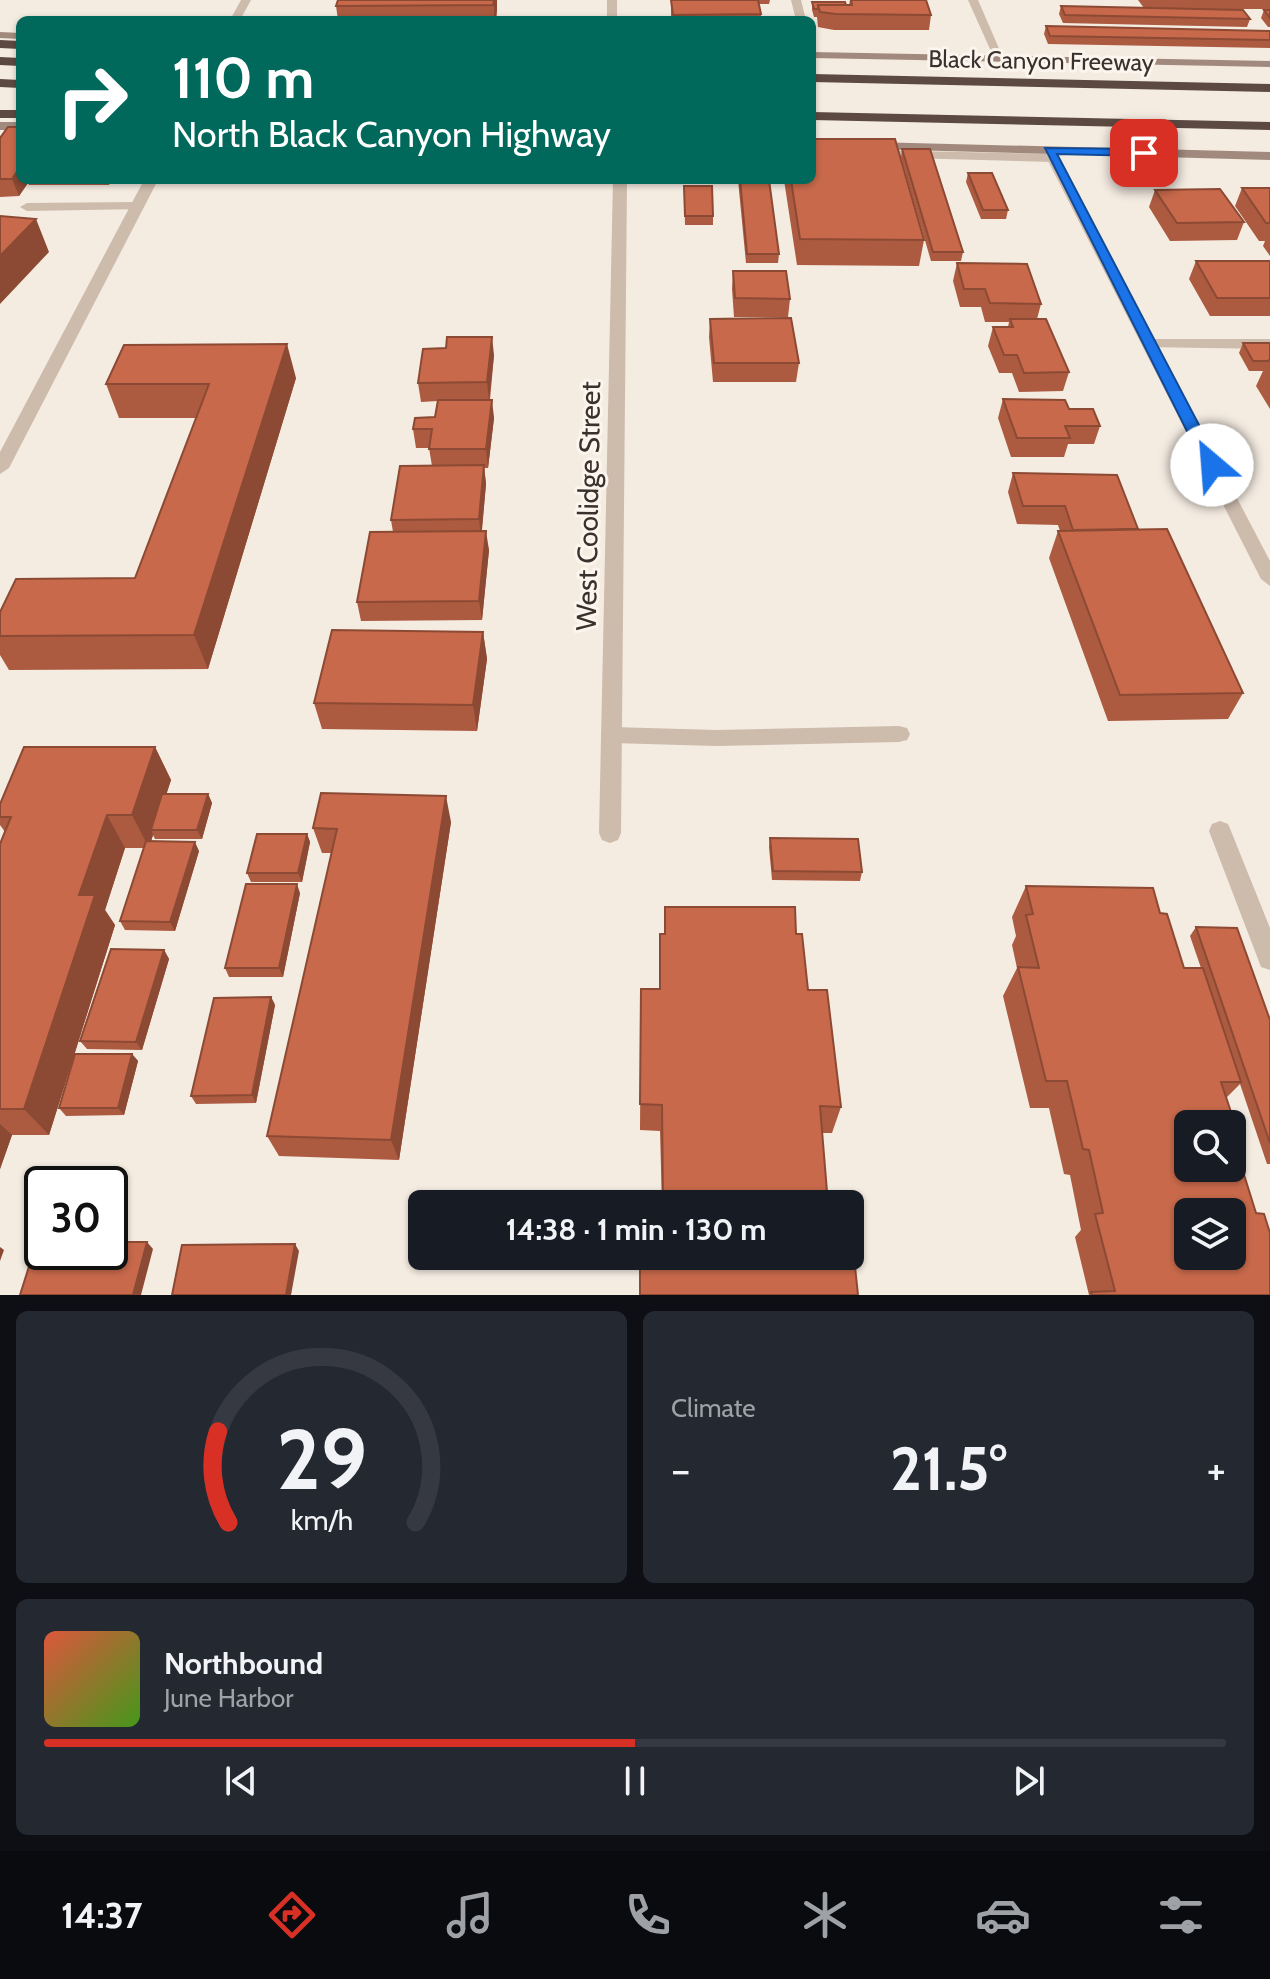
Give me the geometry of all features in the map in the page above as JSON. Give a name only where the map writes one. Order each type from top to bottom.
[{"type":"highway","name":"Black Canyon Freeway","points":[[816,78],[1270,88]]},
{"type":"highway","points":[[816,91],[1270,101]]},
{"type":"highway","points":[[816,102],[1270,111]]},
{"type":"highway","points":[[816,116],[1270,126]]},
{"type":"main road","points":[[816,55],[1270,64]]},
{"type":"main road","points":[[1051,154],[1270,156]]},
{"type":"street","points":[[973,0],[1000,58]]},
{"type":"street","points":[[855,149],[1051,154],[1270,579]]},
{"type":"street","points":[[0,468],[149,184]]},
{"type":"street","name":"West Coolidge Street","points":[[610,833],[620,184]]},
{"type":"street","points":[[27,207],[137,206]]},
{"type":"street","points":[[1150,344],[1270,344]]},
{"type":"street","points":[[612,735],[716,738],[899,734]]},
{"type":"street","points":[[1220,831],[1270,959]]},
{"type":"building","points":[[338,0],[494,0],[493,5],[336,6]]},
{"type":"building","points":[[671,0],[758,0],[761,14],[673,15]]},
{"type":"building","points":[[851,0],[926,0],[931,15],[836,14],[820,12],[818,5],[852,5]]},
{"type":"building","points":[[812,2],[845,2],[846,5],[818,5],[818,9],[814,9]]},
{"type":"building","points":[[1061,6],[1243,10],[1250,19],[1065,15]]},
{"type":"building","points":[[1046,26],[1270,31],[1270,40],[1050,36]]},
{"type":"building","points":[[8,127],[16,127],[16,173],[12,179],[0,179],[0,138]]},
{"type":"building","points":[[816,139],[895,139],[924,240],[800,239],[792,184],[816,184]]},
{"type":"building","points":[[902,149],[930,149],[963,252],[933,252]]},
{"type":"building","points":[[968,173],[992,173],[1008,210],[983,210]]},
{"type":"building","points":[[740,184],[770,184],[779,254],[747,254]]},
{"type":"building","points":[[684,186],[712,186],[713,216],[685,216]]},
{"type":"building","points":[[1242,188],[1270,188],[1270,223],[1266,223]]},
{"type":"building","points":[[1220,189],[1244,222],[1177,223],[1155,190]]},
{"type":"building","points":[[0,216],[36,219],[0,256]]},
{"type":"building","points":[[1196,261],[1270,261],[1270,298],[1217,298]]},
{"type":"building","points":[[957,263],[1027,264],[1041,304],[990,303],[985,289],[964,289]]},
{"type":"building","points":[[733,271],[786,271],[790,299],[735,298]]},
{"type":"building","points":[[791,318],[799,363],[714,363],[710,319]]},
{"type":"building","points":[[1010,319],[1046,319],[1069,372],[1024,373],[1017,355],[1004,355],[993,327],[1013,327]]},
{"type":"building","points":[[447,337],[492,337],[487,382],[418,383],[423,349],[446,348]]},
{"type":"building","points":[[1243,343],[1270,343],[1270,359],[1253,361]]},
{"type":"building","points":[[287,344],[194,635],[0,636],[0,612],[16,579],[135,578],[209,384],[106,384],[124,345]]},
{"type":"building","points":[[1003,399],[1065,400],[1069,409],[1093,409],[1100,426],[1065,426],[1070,438],[1017,438]]},
{"type":"building","points":[[438,400],[492,400],[486,449],[429,449],[432,429],[413,429],[415,418],[435,417]]},
{"type":"building","points":[[484,465],[479,519],[391,520],[400,466]]},
{"type":"building","points":[[1013,473],[1117,475],[1138,529],[1073,530],[1065,506],[1023,506]]},
{"type":"building","points":[[1167,529],[1243,693],[1120,695],[1058,531]]},
{"type":"building","points":[[486,531],[479,601],[357,602],[370,532]]},
{"type":"building","points":[[332,630],[483,632],[473,705],[314,703]]},
{"type":"building","points":[[24,747],[155,747],[132,815],[107,815],[79,895],[95,895],[24,1109],[0,1109],[0,844],[11,817],[0,817],[0,804]]},
{"type":"building","points":[[321,793],[446,796],[391,1140],[267,1136],[337,829],[313,828]]},
{"type":"building","points":[[162,794],[208,794],[197,830],[151,830]]},
{"type":"building","points":[[257,834],[307,834],[298,873],[247,873]]},
{"type":"building","points":[[770,838],[858,839],[862,872],[773,871]]},
{"type":"building","points":[[146,841],[195,842],[170,922],[120,921]]},
{"type":"building","points":[[246,884],[297,884],[279,968],[225,968]]},
{"type":"building","points":[[1026,886],[1153,888],[1160,913],[1167,914],[1184,968],[1203,968],[1241,1082],[1221,1082],[1230,1110],[1174,1110],[1174,1182],[1246,1181],[1256,1213],[1264,1214],[1270,1233],[1270,1295],[1092,1295],[1091,1292],[1115,1291],[1095,1214],[1103,1213],[1089,1150],[1083,1149],[1067,1081],[1046,1081],[1018,967],[1039,968],[1026,915],[1033,914]]},
{"type":"building","points":[[665,907],[795,907],[796,934],[802,934],[808,990],[827,990],[841,1107],[820,1106],[827,1190],[663,1190],[662,1105],[640,1104],[641,989],[660,989],[660,934],[665,934]]},
{"type":"building","points":[[1196,927],[1237,928],[1270,1020],[1270,1143]]},
{"type":"building","points":[[111,949],[164,950],[136,1042],[80,1041]]},
{"type":"building","points":[[271,997],[252,1095],[191,1096],[214,998]]},
{"type":"building","points":[[75,1054],[132,1054],[118,1108],[59,1108]]},
{"type":"building","points":[[128,1242],[147,1242],[133,1295],[20,1295],[28,1270],[128,1270]]},
{"type":"building","points":[[295,1244],[286,1295],[172,1295],[182,1245]]},
{"type":"building","points":[[640,1270],[855,1270],[858,1295],[640,1295]]},
{"type":"route","points":[[1144,153],[1049,151],[1212,465]]}]
